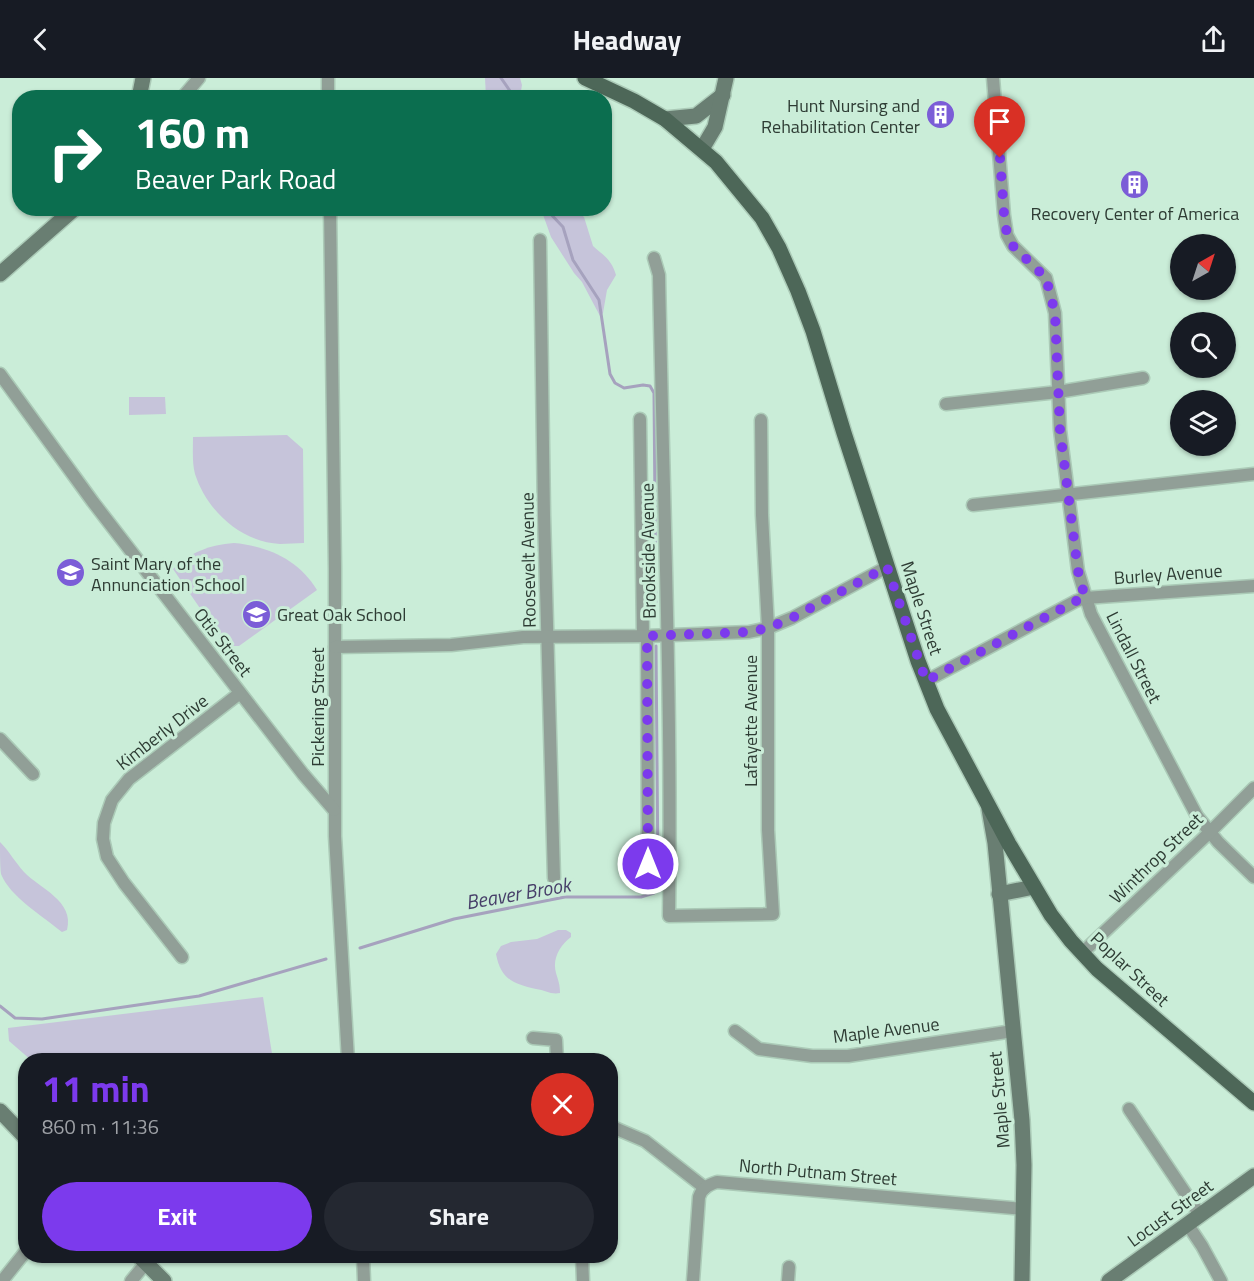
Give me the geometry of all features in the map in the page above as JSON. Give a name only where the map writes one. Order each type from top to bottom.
[{"type":"main road","name":"Maple Street","points":[[585,78],[611,90]]},
{"type":"main road","points":[[702,149],[715,127],[726,78]]},
{"type":"main road","name":"Maple Street","points":[[612,91],[665,119],[702,149],[740,188],[762,218],[779,248],[813,331],[843,433],[926,681],[937,709],[989,808],[995,843],[1022,1120],[1024,1209],[1022,1281]]},
{"type":"main road","points":[[665,119],[696,116],[723,95]]},
{"type":"main road","points":[[2,269],[65,216]]},
{"type":"main road","name":"Poplar Street","points":[[989,808],[1051,915],[1096,969],[1254,1103]]},
{"type":"main road","points":[[999,894],[1034,887]]},
{"type":"main road","points":[[0,1111],[18,1130]]},
{"type":"main road","name":"Locust Street","points":[[1109,1281],[1254,1176]]},
{"type":"main road","points":[[146,1263],[164,1281]]},
{"type":"street","points":[[189,90],[199,78]]},
{"type":"street","name":"Lindall Street","points":[[993,78],[1007,235],[1013,246],[1046,278],[1055,313],[1058,392],[1068,494],[1078,571],[1085,598],[1150,730],[1168,758],[1197,816],[1254,877]]},
{"type":"street","name":"Pickering Street","points":[[330,216],[335,647],[334,810],[348,1053]]},
{"type":"street","name":"Roosevelt Avenue","points":[[540,240],[554,878]]},
{"type":"street","name":"Brookside Avenue","points":[[654,258],[659,275],[668,636],[669,916]]},
{"type":"street","name":"Otis Street","points":[[0,374],[93,502],[240,693],[334,810]]},
{"type":"street","points":[[946,404],[1058,392],[1143,378]]},
{"type":"street","name":"Brookside Avenue","points":[[640,419],[648,864]]},
{"type":"street","name":"Lafayette Avenue","points":[[669,916],[773,914],[768,830],[768,628],[762,515],[761,420]]},
{"type":"street","points":[[973,504],[1254,474]]},
{"type":"street","points":[[335,647],[451,645],[476,641],[547,637],[668,636],[749,632],[768,628],[792,618],[887,567]]},
{"type":"street","name":"Burley Avenue","points":[[926,681],[1085,598],[1254,586]]},
{"type":"street","name":"Kimberly Drive","points":[[182,957],[124,884],[107,857],[103,839],[104,823],[112,800],[129,778],[240,693]]},
{"type":"street","points":[[0,739],[33,774]]},
{"type":"street","points":[[313,786],[323,784],[334,773]]},
{"type":"street","name":"Winthrop Street","points":[[1082,953],[1254,788]]},
{"type":"street","name":"Maple Avenue","points":[[735,1031],[759,1049],[812,1056],[848,1056],[1013,1031]]},
{"type":"street","points":[[533,1038],[556,1040],[557,1053]]},
{"type":"street","points":[[1129,1109],[1200,1215]]},
{"type":"street","points":[[618,1129],[645,1141],[705,1188],[699,1197],[693,1281]]},
{"type":"street","name":"North Putnam Street","points":[[705,1188],[717,1182],[726,1182],[1024,1209]]},
{"type":"street","points":[[1188,1225],[1221,1281]]},
{"type":"street","points":[[2,1281],[18,1261]]},
{"type":"street","points":[[131,1281],[140,1263]]},
{"type":"street","points":[[363,1263],[364,1281]]},
{"type":"street","points":[[582,1263],[583,1281]]},
{"type":"street","points":[[788,1281],[789,1267]]},
{"type":"shaded area","points":[[485,78],[520,78],[522,85],[521,90],[486,90]]},
{"type":"shaded area","points":[[544,216],[584,217],[593,246],[607,258],[616,275],[607,290],[603,313],[600,316],[582,282],[551,237]]},
{"type":"shaded area","points":[[129,397],[165,397],[166,414],[129,415]]},
{"type":"shaded area","points":[[287,435],[303,449],[304,543],[266,542],[239,531],[217,512],[208,500],[200,488],[194,470],[193,437]]},
{"type":"shaded area","points":[[234,543],[259,547],[282,556],[301,570],[317,590],[239,646],[226,646],[173,569],[201,550]]},
{"type":"shaded area","points":[[0,842],[30,878],[61,903],[68,920],[67,930],[62,932],[37,913],[5,882],[1,874]]},
{"type":"shaded area","points":[[558,930],[571,933],[571,937],[558,953],[555,963],[560,993],[551,993],[515,983],[501,970],[496,954],[501,946],[511,942],[537,939]]},
{"type":"shaded area","points":[[263,997],[272,1053],[23,1053],[9,1041],[8,1028]]},
{"type":"waterway","name":"Beaver Brook","points":[[501,78],[509,90]]},
{"type":"waterway","name":"Beaver Brook","points":[[553,216],[563,227],[573,260],[599,300],[610,374],[615,383],[624,388],[650,386],[654,393],[656,618]]},
{"type":"waterway","name":"Beaver Brook","points":[[360,948],[454,919],[565,897],[641,897],[654,893],[658,876],[656,646]]},
{"type":"waterway","name":"Beaver Brook","points":[[0,1006],[15,1018],[42,1019],[199,996],[326,959]]},
{"type":"place","name":"Hunt Nursing and Rehabilitation Center","points":[[941,115]]},
{"type":"place","name":"Recovery Center of America","points":[[1135,184]]},
{"type":"place","name":"Saint Mary of the Annunciation School","points":[[70,573]]},
{"type":"place","name":"Great Oak School","points":[[256,614]]},
{"type":"route","points":[[648,864],[647,636],[749,632],[768,628],[792,618],[887,567],[926,681],[1085,598],[1078,571],[1060,430],[1055,313],[1046,278],[1013,246],[1007,235],[1000,158]]}]
